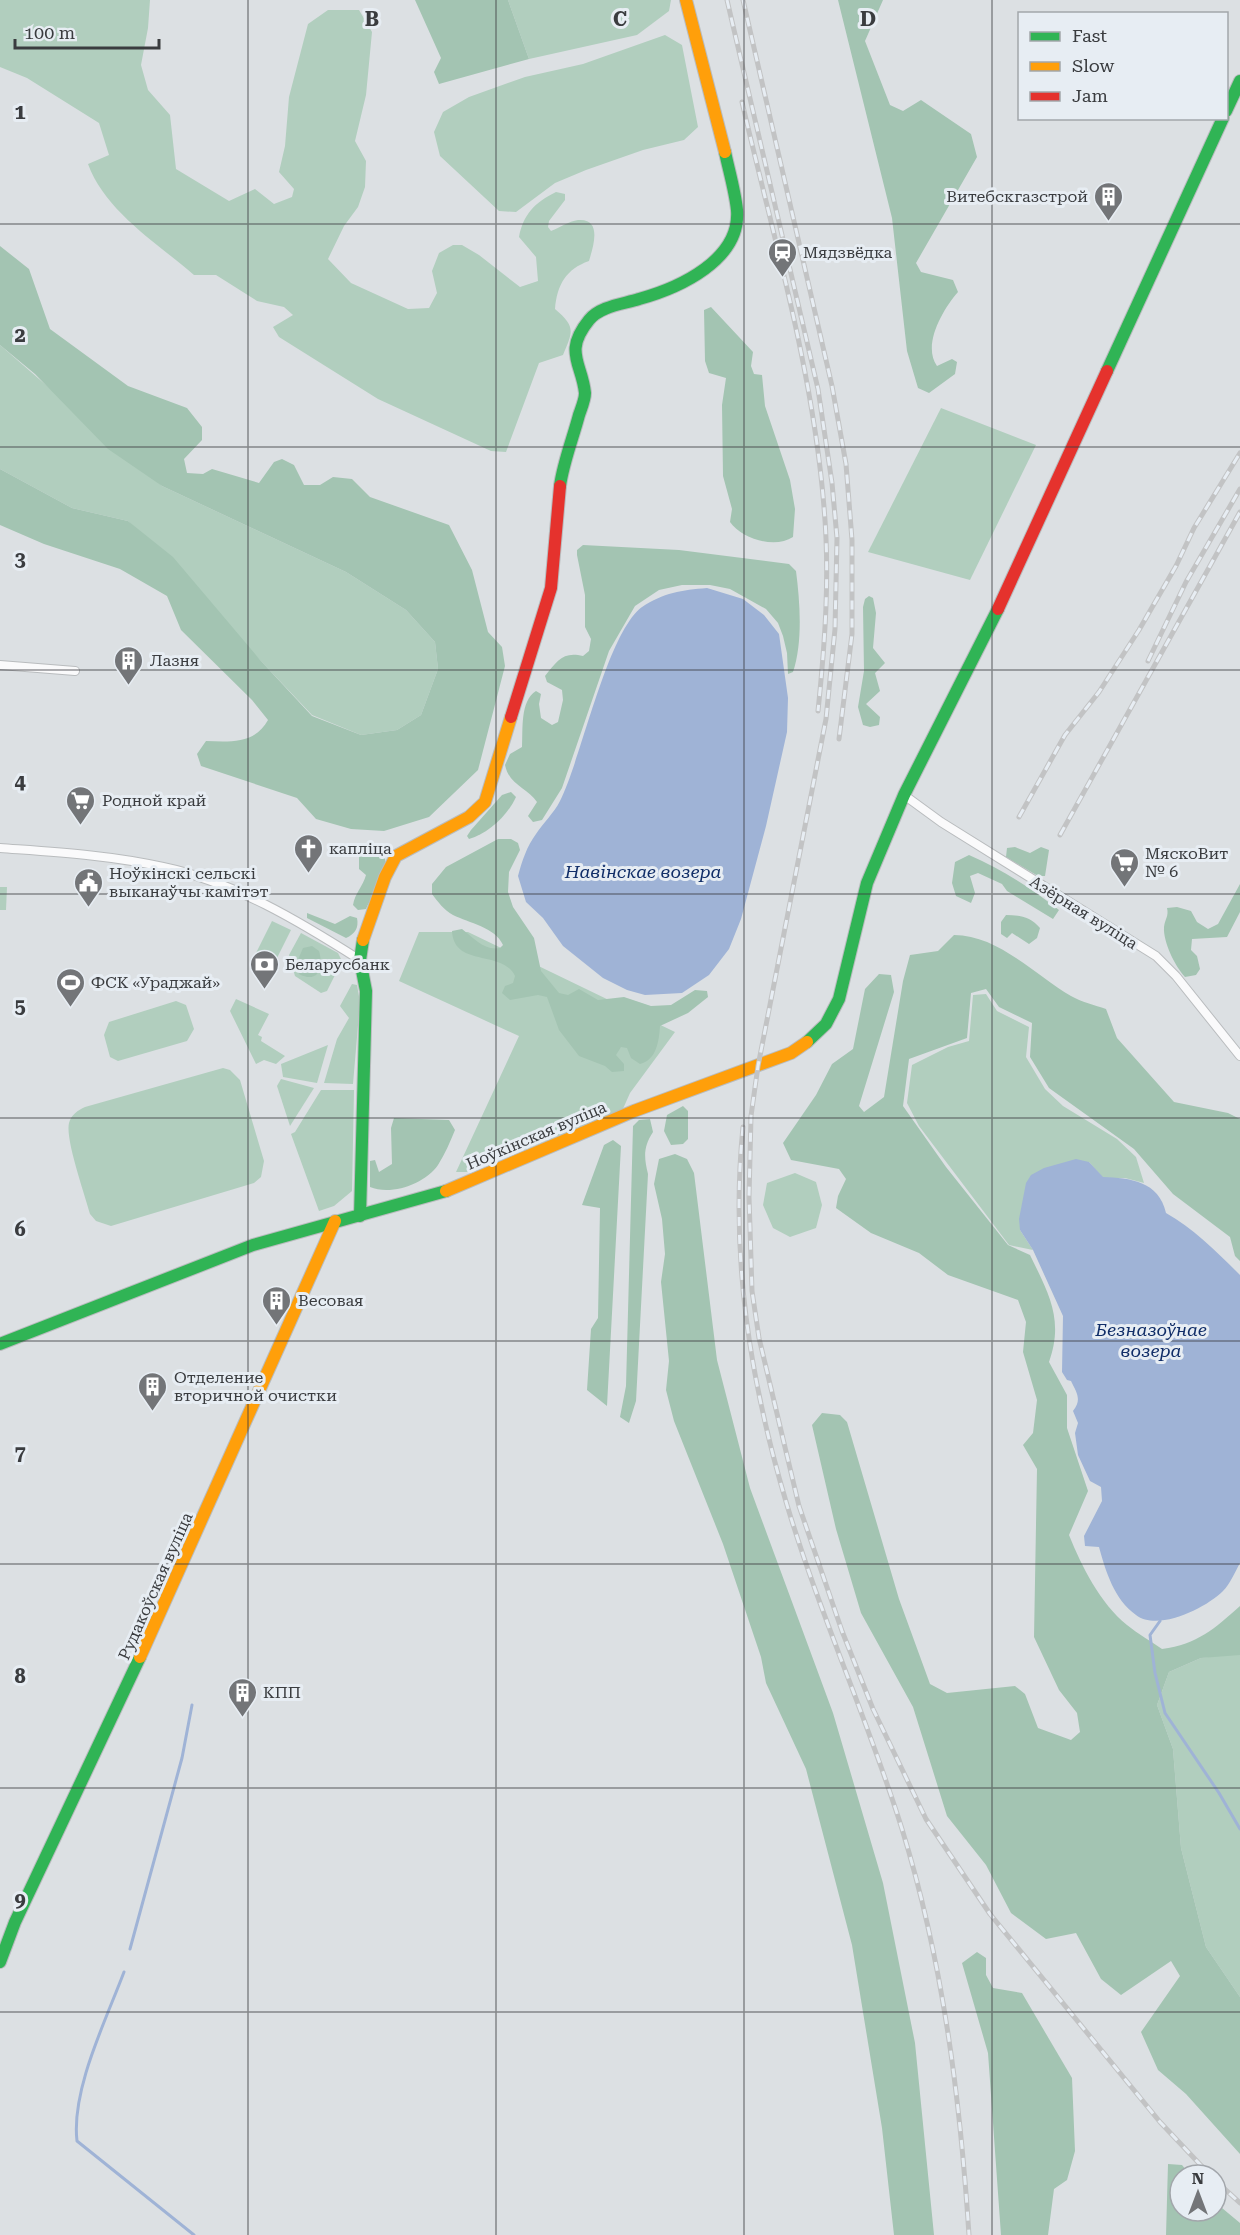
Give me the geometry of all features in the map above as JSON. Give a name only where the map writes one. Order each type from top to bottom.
[{"type":"street","points":[[360,1216],[366,991],[360,960],[368,919],[396,856],[469,817],[485,802],[551,588],[561,480],[585,394],[576,365],[575,351],[580,334],[590,318],[602,310],[644,298],[681,282],[709,266],[724,253],[734,231],[737,212],[723,144],[686,0]]},
{"type":"street","points":[[1228,109],[1240,81]]},
{"type":"street","name":"Ноўкінская вуліца","points":[[0,1344],[254,1245],[450,1190],[634,1111],[803,1047],[826,1024],[839,999],[867,883],[904,795],[998,609],[1222,120]]},
{"type":"street","points":[[0,665],[75,671]]},
{"type":"street","name":"Азёрная вуліца","points":[[904,795],[941,822],[1156,956],[1176,976],[1240,1056]]},
{"type":"street","points":[[0,848],[69,854],[164,867],[217,883],[301,923],[360,960]]},
{"type":"street","name":"Рудакоўская вуліца","points":[[0,1962],[15,1922],[190,1548],[335,1221]]},
{"type":"green space","points":[[0,0],[150,0],[148,28],[141,65],[148,90],[170,115],[176,169],[229,201],[255,189],[274,204],[292,197],[294,189],[279,172],[285,146],[289,97],[308,24],[328,10],[359,10],[372,32],[366,95],[355,141],[366,161],[365,187],[358,207],[344,226],[328,259],[351,283],[408,309],[429,308],[437,293],[432,271],[439,253],[453,245],[462,245],[479,255],[520,287],[538,281],[536,257],[519,237],[521,229],[531,210],[542,200],[556,192],[565,194],[565,200],[549,221],[548,227],[551,231],[578,220],[586,221],[594,228],[592,248],[589,261],[569,273],[558,292],[555,309],[567,320],[571,330],[563,355],[539,363],[506,452],[491,451],[378,399],[279,337],[273,327],[293,315],[284,307],[257,301],[216,275],[194,275],[134,225],[107,197],[88,164],[109,155],[99,123],[27,78],[0,67]]},
{"type":"green space","points":[[415,0],[508,0],[529,59],[439,84],[434,72],[441,58]]},
{"type":"green space","points":[[508,0],[671,0],[669,11],[637,35],[529,59]]},
{"type":"green space","points":[[838,0],[883,0],[865,41],[890,105],[903,111],[921,100],[971,134],[977,157],[916,263],[921,272],[953,280],[958,292],[941,317],[933,338],[932,348],[937,366],[952,359],[957,362],[955,374],[929,393],[918,388],[907,351],[892,218]]},
{"type":"green space","points":[[665,35],[682,45],[698,127],[684,140],[643,150],[555,183],[516,212],[499,211],[440,156],[434,132],[443,112],[469,97],[525,77],[583,64]]},
{"type":"green space","points":[[0,246],[29,269],[50,329],[128,386],[187,408],[202,427],[202,440],[184,459],[187,473],[203,474],[212,469],[259,483],[274,462],[282,459],[294,465],[304,485],[320,485],[333,477],[352,479],[370,497],[449,525],[472,570],[488,632],[502,647],[505,666],[478,770],[429,817],[384,831],[351,829],[316,819],[297,798],[201,766],[197,754],[206,741],[241,740],[256,734],[268,720],[252,700],[181,630],[167,596],[120,569],[44,544],[0,525],[0,469],[72,508],[128,521],[173,557],[261,661],[312,716],[361,735],[397,730],[421,715],[438,669],[435,642],[406,610],[346,572],[162,486],[108,449],[35,374],[0,345]]},
{"type":"green space","points":[[711,307],[753,352],[751,366],[754,374],[762,375],[765,406],[790,480],[795,509],[793,537],[786,540],[768,542],[759,540],[742,533],[730,522],[732,509],[723,476],[722,405],[726,378],[709,373],[705,361],[704,310]]},
{"type":"green space","points":[[0,345],[162,486],[346,572],[406,610],[435,642],[438,669],[421,715],[397,730],[361,735],[312,715],[128,521],[72,508],[0,469]]},
{"type":"green space","points":[[941,408],[1036,445],[970,580],[868,552]]},
{"type":"green space","points":[[583,545],[679,550],[789,564],[796,571],[799,596],[800,622],[796,660],[793,672],[788,674],[787,653],[778,623],[766,609],[730,589],[710,585],[682,585],[659,590],[635,606],[609,651],[562,788],[542,820],[533,822],[528,816],[537,802],[510,777],[505,765],[510,754],[522,747],[525,708],[527,701],[536,691],[541,694],[539,704],[541,718],[552,725],[558,722],[563,700],[562,690],[547,682],[545,676],[565,656],[583,656],[589,651],[591,639],[585,627],[585,595],[577,555],[577,550]]},
{"type":"green space","points":[[869,596],[873,598],[876,613],[873,648],[885,663],[875,673],[880,691],[866,704],[880,717],[879,725],[870,727],[863,725],[858,707],[864,671],[863,607],[865,599]]},
{"type":"green space","points":[[511,792],[516,797],[503,817],[483,833],[469,839],[467,836],[471,830],[502,795]]},
{"type":"green space","points":[[498,839],[511,839],[518,843],[520,850],[509,872],[508,892],[513,907],[534,938],[541,971],[559,993],[568,995],[579,989],[598,1000],[624,997],[651,1006],[671,1005],[695,990],[707,991],[708,997],[688,1013],[660,1026],[656,1049],[646,1062],[640,1064],[631,1058],[627,1048],[621,1047],[616,1055],[624,1064],[624,1071],[612,1072],[605,1066],[579,1056],[559,1030],[547,997],[538,995],[510,1000],[502,993],[505,986],[513,983],[515,976],[509,968],[469,954],[461,950],[455,942],[452,931],[462,929],[489,948],[500,948],[503,945],[488,930],[450,913],[432,894],[432,884],[446,867]]},
{"type":"green space","points":[[1015,847],[1030,853],[1041,847],[1049,850],[1045,876],[1038,876],[1006,857],[1007,848]]},
{"type":"green space","points":[[368,849],[383,852],[384,874],[366,909],[358,910],[353,905],[366,875],[359,869],[359,851]]},
{"type":"green space","points":[[969,855],[1027,887],[1059,910],[1053,919],[1007,891],[1002,884],[978,873],[970,876],[975,893],[971,903],[956,896],[952,883],[955,862]]},
{"type":"green space","points":[[1240,884],[1240,912],[1227,937],[1192,939],[1191,950],[1197,956],[1200,969],[1196,975],[1185,977],[1177,967],[1165,940],[1164,927],[1167,908],[1177,907],[1191,911],[1197,922],[1208,929],[1218,924]]},
{"type":"green space","points":[[0,887],[7,887],[6,910],[0,910]]},
{"type":"green space","points":[[307,913],[335,924],[350,916],[357,918],[357,928],[352,935],[346,938],[307,918]]},
{"type":"green space","points":[[1006,915],[1021,916],[1033,921],[1040,928],[1037,938],[1029,944],[1012,933],[1007,938],[1001,934],[1001,922]]},
{"type":"green space","points":[[272,921],[291,930],[271,970],[252,961]]},
{"type":"green space","points":[[419,932],[468,932],[675,1032],[630,1093],[622,1111],[467,1172],[456,1172],[519,1036],[399,981]]},
{"type":"green space","points":[[301,933],[338,953],[342,961],[327,991],[321,993],[295,976],[289,955]]},
{"type":"green space","points":[[954,935],[970,937],[1001,949],[1071,996],[1106,1009],[1117,1038],[1174,1102],[1228,1113],[1240,1119],[1240,1261],[1235,1256],[1230,1237],[1173,1194],[1134,1149],[1049,1088],[1030,1057],[1032,1023],[999,1007],[986,989],[971,993],[967,1038],[909,1059],[903,1106],[946,1167],[1008,1245],[1030,1255],[1043,1282],[1055,1320],[1053,1347],[1049,1362],[1067,1395],[1067,1428],[1088,1491],[1069,1535],[1086,1572],[1100,1595],[1127,1625],[1162,1649],[1196,1639],[1222,1622],[1240,1606],[1240,1655],[1201,1658],[1169,1672],[1157,1705],[1173,1749],[1181,1848],[1206,1947],[1240,1997],[1240,2154],[1186,2094],[1158,2070],[1141,2032],[1180,1976],[1171,1961],[1121,1995],[1101,1979],[1076,1933],[1046,1939],[1011,1913],[986,1865],[947,1816],[913,1707],[861,1613],[836,1529],[812,1425],[822,1413],[840,1415],[847,1422],[899,1599],[930,1684],[947,1693],[1015,1686],[1025,1694],[1038,1728],[1071,1740],[1080,1732],[1077,1713],[1059,1690],[1034,1637],[1037,1469],[1023,1445],[1033,1433],[1037,1400],[1023,1352],[1026,1322],[1018,1300],[948,1275],[919,1253],[871,1233],[836,1208],[838,1196],[846,1179],[839,1169],[791,1160],[783,1143],[816,1095],[832,1064],[853,1049],[865,989],[879,974],[891,975],[894,992],[859,1106],[864,1112],[884,1097],[903,981],[910,955],[938,951]]},
{"type":"green space","points":[[312,946],[319,951],[321,963],[315,976],[306,977],[299,974],[297,962],[303,948]]},
{"type":"green space","points":[[352,984],[357,985],[360,1002],[353,1084],[324,1083],[337,1039],[349,1018],[340,1006]]},
{"type":"green space","points":[[986,994],[997,1011],[1029,1027],[1026,1057],[1045,1089],[1063,1106],[1117,1139],[1136,1157],[1144,1183],[1125,1178],[1103,1178],[1089,1162],[1020,1230],[1033,1250],[1009,1245],[919,1126],[907,1103],[912,1065],[948,1047],[969,1041],[973,995]]},
{"type":"green space","points":[[236,999],[269,1014],[258,1035],[262,1037],[261,1041],[285,1056],[276,1064],[264,1060],[256,1064],[230,1011]]},
{"type":"green space","points":[[176,1001],[186,1005],[194,1029],[187,1041],[118,1061],[110,1057],[104,1035],[109,1022]]},
{"type":"green space","points":[[328,1045],[317,1083],[283,1077],[281,1064]]},
{"type":"green space","points":[[223,1068],[230,1070],[240,1080],[264,1161],[261,1177],[254,1183],[111,1226],[96,1221],[90,1214],[70,1141],[69,1123],[73,1115],[85,1107]]},
{"type":"green space","points":[[281,1079],[314,1088],[290,1126],[277,1086]]},
{"type":"green space","points":[[321,1090],[354,1090],[352,1191],[334,1206],[319,1211],[291,1134],[295,1132]]},
{"type":"green space","points":[[683,1106],[688,1111],[688,1139],[683,1144],[671,1145],[664,1131],[667,1115]]},
{"type":"green space","points":[[394,1118],[449,1120],[455,1130],[438,1165],[425,1178],[397,1189],[370,1187],[370,1161],[375,1160],[379,1172],[392,1164],[391,1128]]},
{"type":"green space","points":[[650,1119],[653,1132],[645,1153],[648,1174],[636,1401],[629,1423],[620,1417],[626,1386],[633,1126],[639,1120]]},
{"type":"green space","points":[[613,1140],[621,1146],[607,1406],[587,1390],[591,1329],[598,1318],[600,1208],[582,1205],[604,1145]]},
{"type":"green space","points":[[675,1154],[687,1159],[694,1173],[717,1360],[750,1488],[833,1713],[883,1883],[915,2043],[934,2235],[894,2235],[882,2128],[852,1945],[806,1769],[766,1683],[761,1657],[723,1544],[674,1421],[666,1390],[669,1361],[661,1282],[665,1254],[662,1219],[654,1184],[659,1159]]},
{"type":"green space","points":[[795,1173],[816,1182],[822,1205],[816,1228],[790,1237],[773,1228],[763,1205],[767,1183]]},
{"type":"green space","points":[[1240,1655],[1240,1997],[1206,1947],[1181,1848],[1173,1749],[1157,1705],[1169,1672],[1201,1658]]},
{"type":"green space","points":[[977,1952],[986,1958],[986,1975],[993,1988],[1022,1993],[1072,2078],[1075,2151],[1067,2180],[1054,2189],[1048,2235],[1001,2235],[988,2053],[962,1963]]},
{"type":"green space","points":[[1168,2164],[1168,2223],[1228,2223],[1228,2213],[1240,2223],[1240,2235],[1166,2235]]},
{"type":"water","name":"Навінскае возера","points":[[707,588],[743,599],[764,615],[779,634],[788,698],[787,732],[766,826],[741,919],[729,949],[709,975],[682,993],[645,995],[627,990],[603,978],[563,946],[543,918],[526,902],[518,876],[530,844],[560,801],[606,668],[629,621],[642,607],[665,595]]},
{"type":"water","name":"Безназоўнае возера","points":[[1076,1159],[1089,1162],[1103,1177],[1133,1180],[1150,1188],[1157,1194],[1166,1213],[1214,1249],[1240,1275],[1240,1563],[1228,1585],[1215,1598],[1194,1611],[1169,1619],[1145,1620],[1128,1609],[1116,1593],[1099,1547],[1085,1546],[1084,1536],[1102,1501],[1101,1487],[1090,1481],[1078,1455],[1075,1433],[1078,1423],[1073,1411],[1078,1396],[1071,1381],[1067,1380],[1062,1372],[1063,1316],[1033,1250],[1020,1230],[1019,1219],[1026,1183],[1031,1175],[1044,1168]]},
{"type":"waterway","points":[[1160,1621],[1150,1635],[1155,1673],[1165,1713],[1219,1793],[1240,1829]]},
{"type":"waterway","points":[[130,1949],[182,1758],[192,1705]]},
{"type":"waterway","points":[[124,1972],[84,2078],[79,2100],[77,2141],[194,2235]]},
{"type":"railway","points":[[727,0],[818,389],[832,483],[837,538],[835,629],[826,719],[758,1066],[751,1116],[749,1197],[752,1291],[759,1338],[799,1506],[842,1631],[873,1709],[926,1819],[990,1914],[1160,2122],[1199,2163]]},
{"type":"railway","points":[[743,0],[832,386],[846,464],[852,540],[852,634],[839,739]]},
{"type":"railway","points":[[742,102],[790,303],[819,456],[826,532],[827,584],[818,711]]},
{"type":"railway","points":[[1019,817],[1065,735],[1099,692],[1139,630],[1176,566],[1194,528],[1240,453]]},
{"type":"railway","points":[[1148,661],[1186,582],[1240,489]]},
{"type":"railway","points":[[1060,835],[1240,512]]},
{"type":"railway","points":[[743,1127],[739,1223],[741,1271],[753,1365],[774,1458],[800,1546],[889,1788],[916,1879],[948,2030],[969,2235]]},
{"type":"railway","points":[[1228,2192],[1240,2203]]},
{"type":"traffic: fast","points":[[1228,107],[1240,81]]},
{"type":"traffic: fast","points":[[1107,371],[1222,120]]},
{"type":"traffic: fast","points":[[560,486],[585,396],[576,357],[577,341],[581,331],[599,312],[672,287],[689,279],[718,257],[729,243],[736,228],[737,210],[725,152]]},
{"type":"traffic: fast","points":[[807,1042],[826,1024],[839,999],[867,883],[904,795],[998,609]]},
{"type":"traffic: fast","points":[[360,1216],[366,991],[360,960],[363,940]]},
{"type":"traffic: fast","points":[[0,1344],[253,1245],[446,1191]]},
{"type":"traffic: fast","points":[[0,1962],[15,1922],[140,1657]]},
{"type":"traffic: slow","points":[[686,0],[725,152]]},
{"type":"traffic: slow","points":[[363,940],[385,877],[396,856],[469,817],[485,802],[511,717]]},
{"type":"traffic: slow","points":[[446,1191],[634,1111],[791,1053],[807,1042]]},
{"type":"traffic: slow","points":[[140,1657],[335,1221]]},
{"type":"traffic: jam","points":[[998,609],[1107,371]]},
{"type":"traffic: jam","points":[[511,717],[551,588],[560,486]]},
{"type":"place","name":"Витебскгазстрой","points":[[1109,222]]},
{"type":"place","name":"Мядзвёдка","points":[[782,278]]},
{"type":"place","name":"Лазня","points":[[129,686]]},
{"type":"place","name":"Родной край","points":[[81,826]]},
{"type":"place","name":"капліца","points":[[308,874]]},
{"type":"place","name":"МяскоВит № 6","points":[[1124,888]]},
{"type":"place","name":"Ноўкінскі сельскі выканаўчы камітэт","points":[[88,908]]},
{"type":"place","name":"Беларусбанк","points":[[264,990]]},
{"type":"place","name":"ФСК «Ураджай»","points":[[70,1008]]},
{"type":"place","name":"Весовая","points":[[277,1326]]},
{"type":"place","name":"Отделение вторичной очистки","points":[[153,1412]]},
{"type":"place","name":"КПП","points":[[242,1718]]}]
